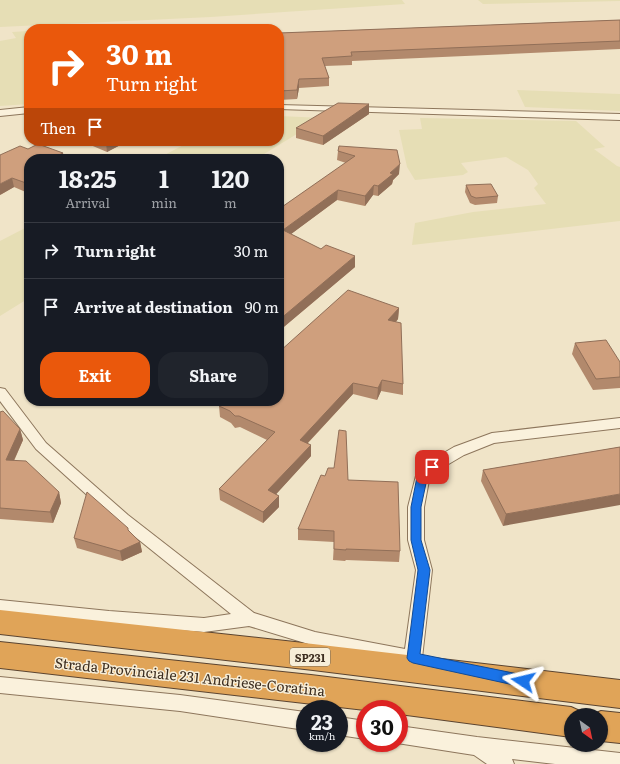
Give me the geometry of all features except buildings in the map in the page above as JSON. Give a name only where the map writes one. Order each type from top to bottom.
[{"type":"highway","name":"SP231","points":[[0,622],[321,658],[620,694]]},
{"type":"highway","name":"Strada Provinciale 231 Andriese-Coratina","points":[[0,655],[311,689],[564,721]]},
{"type":"highway","points":[[608,727],[620,728]]},
{"type":"street","points":[[284,107],[620,117]]},
{"type":"street","points":[[0,113],[24,111]]},
{"type":"street","points":[[0,392],[41,446],[123,519],[249,619],[315,639],[510,679],[574,689]]},
{"type":"street","points":[[413,658],[424,570],[416,540],[416,507],[423,472],[459,451],[492,438],[620,423]]},
{"type":"street","points":[[0,607],[109,618],[204,625],[249,619]]},
{"type":"street","points":[[0,685],[180,703],[296,720]]},
{"type":"street","points":[[408,736],[477,746],[620,762]]},
{"type":"street","points":[[477,746],[504,764]]},
{"type":"shaded area","points":[[0,0],[402,0],[405,4],[211,17],[63,24],[24,24],[24,26],[0,27]]},
{"type":"shaded area","points":[[478,0],[620,0],[620,1],[483,4]]},
{"type":"shaded area","points":[[24,31],[24,104],[0,106],[0,41],[16,38],[12,32]]},
{"type":"shaded area","points":[[517,90],[620,94],[620,111],[525,107]]},
{"type":"shaded area","points":[[284,116],[323,118],[284,142]]},
{"type":"shaded area","points":[[420,118],[576,121],[605,147],[594,149],[620,167],[620,221],[412,245],[415,223],[473,212],[546,204],[534,188],[538,184],[528,170],[506,157],[461,163],[468,172],[463,175],[415,180],[407,167],[399,130],[422,129]]},
{"type":"shaded area","points":[[182,146],[277,146],[264,154],[166,154]]},
{"type":"shaded area","points":[[24,229],[24,301],[0,316],[0,241]]},
{"type":"route","points":[[432,467],[423,472],[416,507],[416,540],[424,570],[413,658],[523,681]]}]
